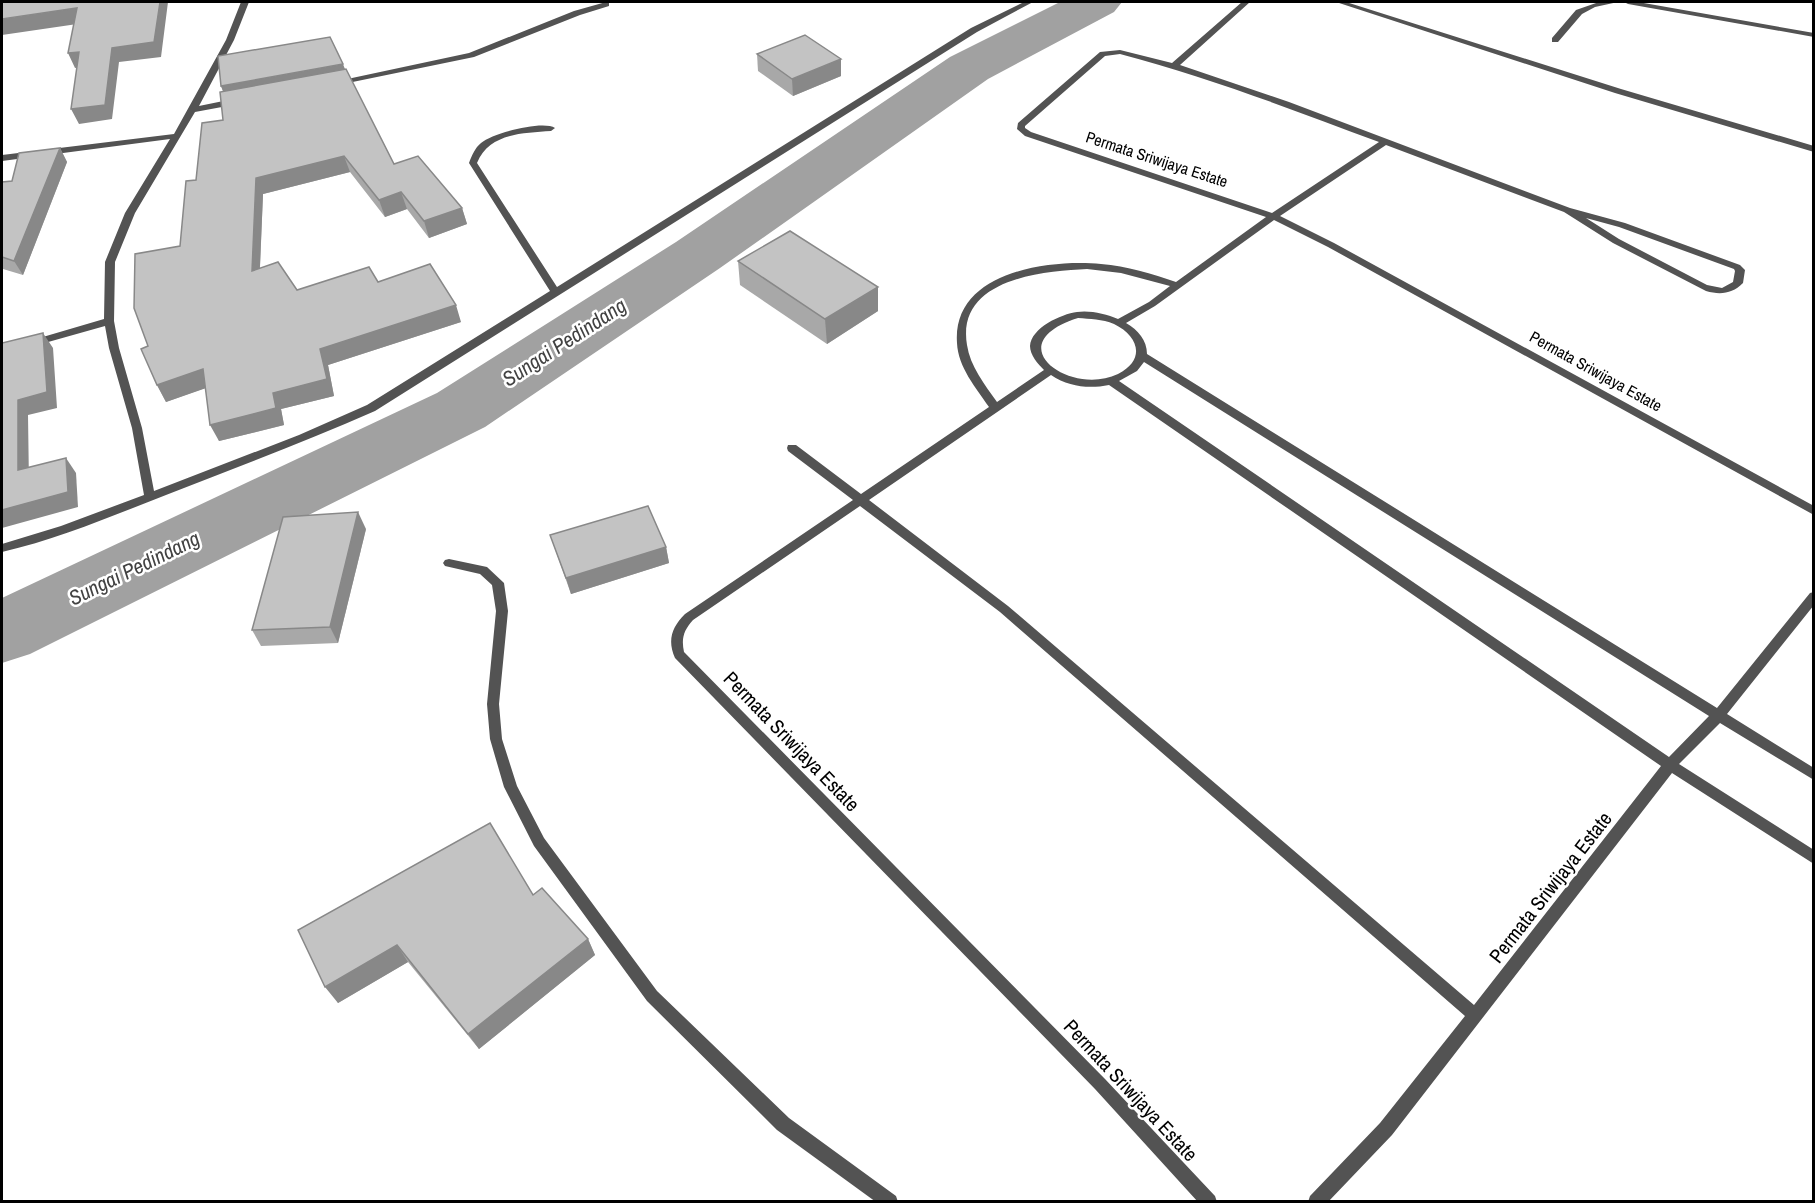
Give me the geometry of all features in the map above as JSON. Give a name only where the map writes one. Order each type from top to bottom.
[{"type":"street","points":[[150,497],[137,428],[114,348],[110,321],[110,262],[129,213],[192,110],[230,40],[245,2]]},
{"type":"street","points":[[2,548],[65,529],[150,497],[303,438],[363,412],[974,30],[1029,2]]},
{"type":"street","points":[[1174,66],[1246,2]]},
{"type":"street","points":[[1340,2],[1607,87],[1814,149]]},
{"type":"street","points":[[1555,40],[1579,10],[1591,4],[1614,2]]},
{"type":"street","points":[[1628,2],[1814,35]]},
{"type":"street","points":[[331,85],[471,55],[577,13],[606,4]]},
{"type":"street","name":"Permata Sriwijaya Estate","points":[[1567,210],[1616,241],[1710,290],[1727,291],[1738,283],[1742,273],[1737,267],[1643,233],[1567,210],[1386,141],[1174,66],[1120,52],[1103,54],[1024,121],[1021,129],[1028,134],[1273,216],[1341,251],[1814,511]]},
{"type":"street","points":[[192,110],[244,100]]},
{"type":"street","points":[[551,128],[518,132],[489,141],[477,151],[474,163],[556,292]]},
{"type":"street","points":[[2,158],[176,136]]},
{"type":"street","points":[[1118,323],[1152,304],[1273,216],[1386,141]]},
{"type":"street","points":[[995,408],[977,387],[964,363],[959,336],[965,315],[983,290],[1006,278],[1030,271],[1089,266],[1140,274],[1177,285]]},
{"type":"street","points":[[1142,356],[1135,368],[1126,376],[1113,382],[1080,383],[1050,371],[1038,358],[1036,344],[1042,330],[1057,320],[1077,315],[1098,316],[1118,323],[1130,330],[1137,339],[1142,356],[1814,775]]},
{"type":"street","points":[[2,352],[110,321]]},
{"type":"street","name":"Permata Sriwijaya Estate","points":[[1050,371],[689,617],[676,634],[675,643],[679,654],[1092,1076],[1209,1202]]},
{"type":"street","points":[[1113,382],[1670,765],[1814,858]]},
{"type":"street","points":[[792,448],[1004,609],[1474,1015]]},
{"type":"street","points":[[449,563],[483,570],[498,583],[502,610],[493,704],[496,739],[511,788],[539,842],[652,996],[783,1124],[890,1202]]},
{"type":"street","name":"Permata Sriwijaya Estate","points":[[1316,1202],[1386,1129],[1670,765],[1719,715],[1814,596]]},
{"type":"building","points":[[2,2],[160,2],[154,42],[112,48],[105,105],[71,109],[79,52],[68,53],[77,8],[2,19]]},
{"type":"building","points":[[805,35],[841,59],[792,79],[757,54]]},
{"type":"building","points":[[330,37],[343,64],[221,86],[218,56]]},
{"type":"building","points":[[346,69],[394,164],[418,156],[462,208],[424,221],[401,192],[379,200],[344,156],[256,178],[252,271],[278,262],[297,290],[369,267],[378,282],[430,264],[456,305],[320,349],[327,379],[273,393],[276,408],[210,425],[203,369],[157,385],[141,349],[148,346],[134,308],[135,254],[180,246],[186,181],[196,180],[202,123],[223,120],[220,92]]},
{"type":"building","points":[[60,148],[14,261],[2,257],[2,182],[12,181],[19,153]]},
{"type":"building","points":[[790,231],[878,287],[825,319],[738,261]]},
{"type":"building","points":[[43,333],[47,392],[18,400],[18,470],[66,458],[68,492],[2,510],[2,343]]},
{"type":"building","points":[[648,506],[666,547],[566,578],[550,535]]},
{"type":"building","points":[[358,512],[330,627],[252,630],[283,517]]},
{"type":"building","points":[[490,823],[533,895],[542,888],[588,939],[468,1034],[397,945],[325,987],[298,930]]},
{"type":"waterway","name":"Sungai Pedindang","points":[[2,632],[461,410],[698,255],[969,68],[1097,2]]}]
